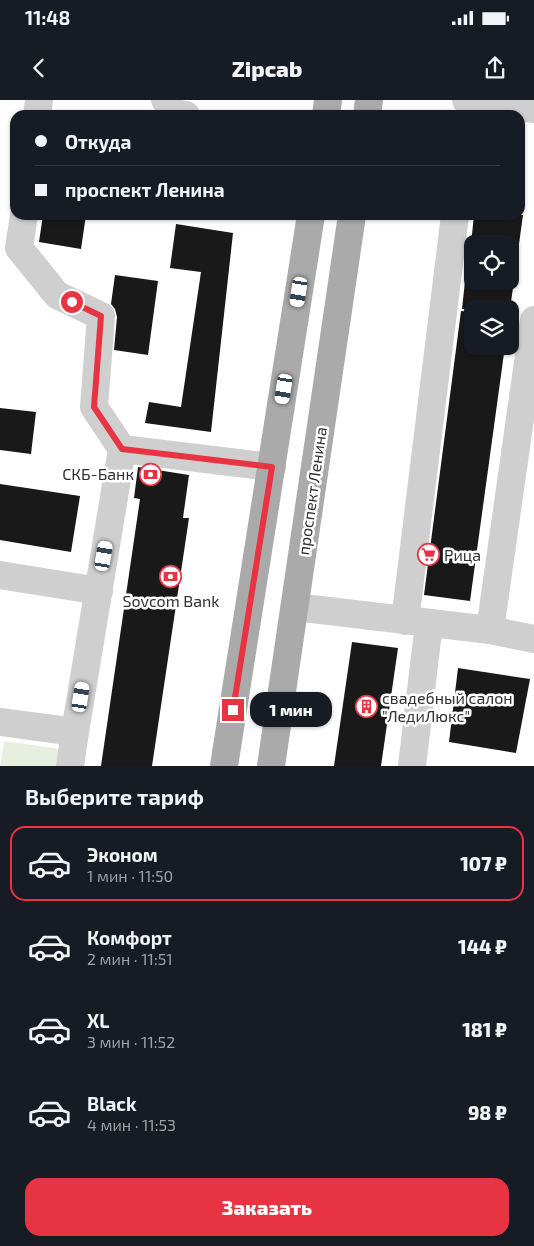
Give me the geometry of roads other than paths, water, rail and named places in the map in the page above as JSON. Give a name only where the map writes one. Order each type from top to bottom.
[{"type":"main road","points":[[224,766],[310,220]]},
{"type":"main road","name":"проспект Ленина","points":[[271,766],[296,607],[351,220]]},
{"type":"lane","points":[[468,100],[502,102],[534,110]]},
{"type":"lane","points":[[23,220],[19,248],[57,295],[101,316],[94,407],[122,449],[70,766]]},
{"type":"lane","points":[[412,766],[417,622],[455,220]]},
{"type":"lane","points":[[490,630],[534,320]]},
{"type":"lane","points":[[122,449],[272,467]]},
{"type":"lane","points":[[0,575],[99,591]]},
{"type":"lane","points":[[296,607],[490,630],[534,639]]},
{"type":"lane","points":[[0,722],[75,732]]},
{"type":"place","name":"СКБ-Банк","points":[[150,474]]},
{"type":"place","name":"Рица","points":[[428,555]]},
{"type":"place","name":"Sovcom Bank","points":[[171,577]]},
{"type":"place","name":"свадебный салон \"ЛедиЛюкс\"","points":[[366,707]]}]
